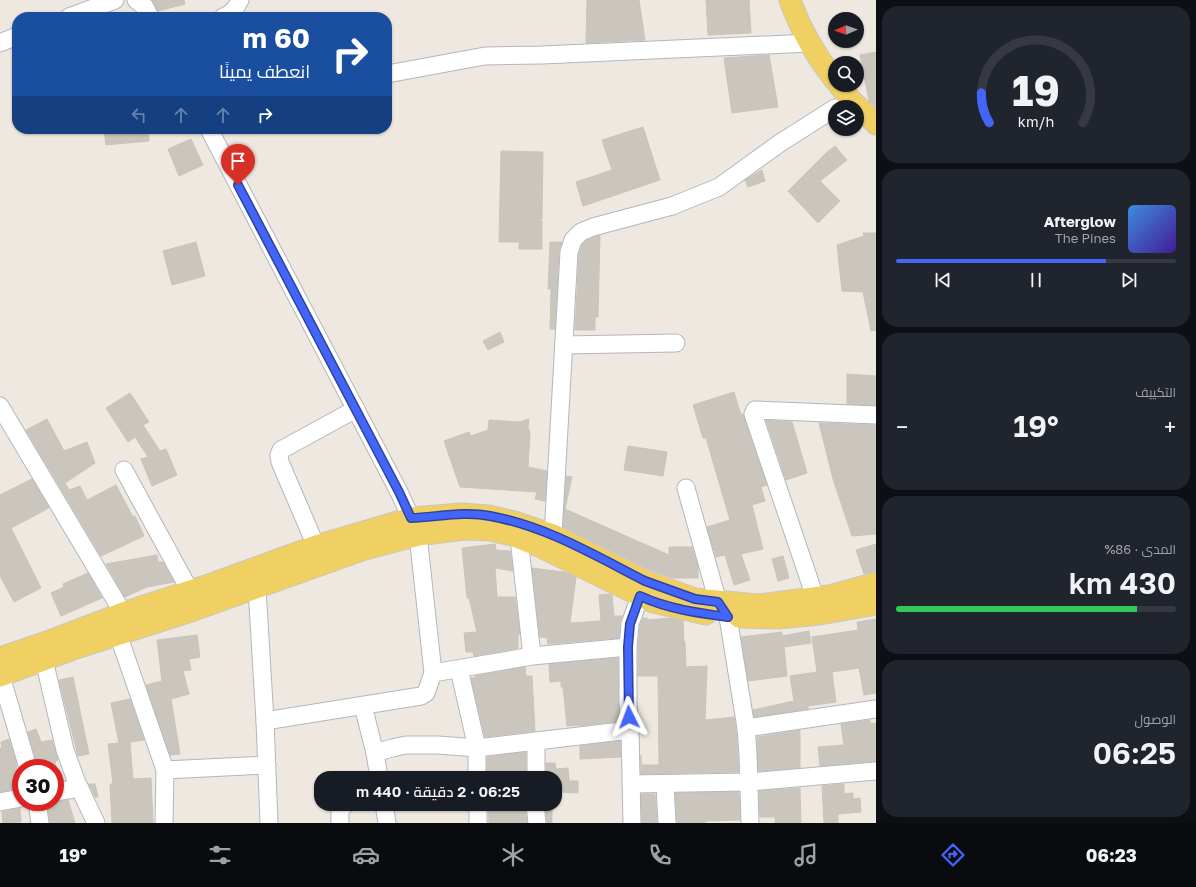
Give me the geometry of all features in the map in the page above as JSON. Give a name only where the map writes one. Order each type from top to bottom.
[{"type":"main road","points":[[790,0],[794,12],[810,43],[828,71]]},
{"type":"main road","points":[[864,116],[876,124]]},
{"type":"main road","points":[[0,670],[47,642],[123,613],[316,546],[414,527],[462,514],[489,516],[514,522],[553,535],[645,581],[723,609],[778,618],[819,614],[876,604]]},
{"type":"main road","points":[[0,670],[44,660],[79,647],[194,610],[362,550],[414,527],[490,530],[519,538],[539,546],[640,596],[666,606],[700,614],[723,609],[828,596],[876,583]]},
{"type":"street","points":[[83,12],[115,0]]},
{"type":"street","points":[[136,0],[145,7],[148,12]]},
{"type":"street","points":[[233,12],[240,0]]},
{"type":"street","points":[[0,43],[12,38]]},
{"type":"street","points":[[392,73],[485,56],[542,55],[810,43]]},
{"type":"street","points":[[553,535],[569,252],[573,240],[581,232],[593,227],[672,206],[719,187],[828,109]]},
{"type":"street","points":[[212,134],[399,492],[414,527],[433,673],[426,693],[421,696],[265,721]]},
{"type":"street","points":[[564,345],[676,343]]},
{"type":"street","points":[[0,406],[123,613]]},
{"type":"street","points":[[316,546],[280,462],[279,455],[281,450],[356,409]]},
{"type":"street","points":[[815,597],[753,414],[755,410],[876,415]]},
{"type":"street","points":[[124,470],[190,591]]},
{"type":"street","points":[[686,488],[723,609],[746,728],[750,823]]},
{"type":"street","points":[[519,538],[532,656]]},
{"type":"street","points":[[257,588],[265,721],[269,823]]},
{"type":"street","points":[[632,823],[632,784],[628,703],[628,647],[630,624],[640,596]]},
{"type":"street","points":[[118,634],[165,770],[164,823]]},
{"type":"street","points":[[433,673],[532,656],[628,647]]},
{"type":"street","points":[[44,660],[65,750],[96,823]]},
{"type":"street","points":[[459,669],[477,748],[477,771]]},
{"type":"street","points":[[0,670],[25,759]]},
{"type":"street","points":[[363,706],[375,753],[378,771]]},
{"type":"street","points":[[746,728],[876,709]]},
{"type":"street","points":[[375,753],[406,745],[438,745],[477,748],[630,730]]},
{"type":"street","points":[[536,741],[536,771]]},
{"type":"street","points":[[165,770],[267,765]]},
{"type":"street","points":[[632,784],[749,782],[811,778],[876,771]]},
{"type":"street","points":[[665,784],[667,823]]},
{"type":"street","points":[[64,791],[80,788]]},
{"type":"street","points":[[0,802],[12,800]]},
{"type":"street","points":[[38,811],[40,823]]},
{"type":"street","points":[[340,811],[340,823]]},
{"type":"street","points":[[385,811],[387,823]]},
{"type":"street","points":[[478,811],[478,823]]},
{"type":"street","points":[[536,811],[537,823]]},
{"type":"building","points":[[152,0],[184,0],[185,4],[158,11]]},
{"type":"building","points":[[587,0],[639,0],[645,40],[586,43]]},
{"type":"building","points":[[706,0],[749,0],[751,33],[708,35]]},
{"type":"building","points":[[876,52],[876,107],[869,101],[864,75],[864,56],[860,55]]},
{"type":"building","points":[[769,55],[778,107],[732,113],[724,58]]},
{"type":"building","points":[[643,127],[660,180],[583,206],[576,182],[612,170],[602,140]]},
{"type":"building","points":[[105,134],[148,134],[149,141],[106,145]]},
{"type":"building","points":[[191,139],[203,165],[179,176],[168,149]]},
{"type":"building","points":[[835,146],[847,160],[820,181],[840,201],[818,223],[788,191]]},
{"type":"building","points":[[501,151],[543,152],[542,219],[536,221],[542,221],[542,249],[519,249],[519,242],[499,242]]},
{"type":"building","points":[[762,170],[765,181],[748,187],[745,180]]},
{"type":"building","points":[[863,233],[876,233],[876,330],[871,331],[863,292],[842,291],[837,245],[864,236]]},
{"type":"building","points":[[600,235],[598,317],[595,317],[595,330],[575,330],[579,254],[582,245],[587,240]]},
{"type":"building","points":[[196,242],[205,276],[172,285],[163,251]]},
{"type":"building","points":[[550,242],[562,242],[559,251],[555,329],[550,329],[551,289],[548,289]]},
{"type":"building","points":[[500,332],[504,342],[488,350],[483,341]]},
{"type":"building","points":[[847,374],[876,376],[876,405],[847,404]]},
{"type":"building","points":[[734,392],[767,485],[761,487],[765,501],[752,505],[763,549],[741,554],[750,580],[734,585],[725,555],[716,557],[707,527],[730,520],[706,438],[703,438],[693,405]]},
{"type":"building","points":[[130,393],[149,422],[143,425],[160,451],[166,449],[177,475],[152,486],[141,459],[148,457],[135,437],[128,442],[106,408]]},
{"type":"building","points":[[47,419],[64,451],[87,442],[95,463],[65,483],[69,490],[80,486],[87,500],[116,485],[133,517],[135,516],[144,536],[101,556],[26,430]]},
{"type":"building","points":[[529,419],[528,428],[530,432],[528,467],[547,471],[545,501],[535,499],[537,492],[460,487],[444,441],[469,432],[471,436],[488,430],[489,420],[519,422]]},
{"type":"building","points":[[766,420],[792,422],[807,473],[786,480]]},
{"type":"building","points":[[819,423],[876,425],[876,534],[852,536],[833,479]]},
{"type":"building","points":[[628,446],[667,452],[663,476],[624,470]]},
{"type":"building","points":[[566,476],[572,477],[565,509],[669,555],[669,547],[692,547],[698,567],[698,578],[672,578],[650,570],[563,527]]},
{"type":"building","points":[[32,479],[49,508],[11,528],[41,588],[14,602],[0,576],[0,495]]},
{"type":"building","points":[[495,544],[496,550],[510,551],[513,571],[495,568],[497,597],[515,597],[520,634],[518,634],[518,648],[474,656],[473,652],[466,652],[464,633],[477,632],[469,598],[467,598],[462,548]]},
{"type":"building","points":[[876,544],[876,571],[864,574],[856,550]]},
{"type":"building","points":[[157,555],[158,562],[163,562],[174,582],[147,587],[125,597],[106,564]]},
{"type":"building","points":[[783,556],[789,578],[778,581],[772,559]]},
{"type":"building","points":[[532,568],[564,572],[576,577],[570,623],[601,621],[599,595],[612,595],[614,616],[622,616],[619,638],[548,644],[547,638],[540,637]]},
{"type":"building","points":[[88,573],[102,598],[61,616],[51,593],[64,587],[63,584]]},
{"type":"building","points":[[643,618],[647,618],[647,620],[671,618],[683,621],[686,667],[707,666],[705,720],[734,717],[739,772],[641,774],[641,765],[659,765],[658,676],[638,676],[640,626]]},
{"type":"building","points":[[876,619],[876,693],[864,695],[859,668],[832,672],[836,702],[808,706],[808,709],[754,717],[753,710],[794,701],[790,676],[817,672],[812,637],[858,630],[857,622]]},
{"type":"building","points":[[809,631],[811,643],[784,647],[787,676],[748,681],[741,637],[782,632],[782,636]]},
{"type":"building","points":[[197,635],[200,657],[189,659],[191,670],[183,671],[189,694],[171,699],[180,754],[170,755],[146,685],[162,681],[157,640]]},
{"type":"building","points":[[618,658],[619,721],[567,726],[563,687],[561,687],[561,681],[550,682],[549,664]]},
{"type":"building","points":[[525,667],[526,676],[532,676],[535,731],[485,737],[471,678]]},
{"type":"building","points":[[73,677],[89,754],[78,756],[59,680]]},
{"type":"building","points":[[130,699],[144,740],[130,742],[133,779],[151,778],[153,823],[112,823],[110,784],[113,784],[108,744],[119,743],[111,703]]},
{"type":"building","points":[[870,720],[870,724],[876,723],[876,761],[820,766],[818,747],[844,745],[841,724]]},
{"type":"building","points":[[36,729],[41,742],[52,740],[58,759],[36,759],[28,732]]},
{"type":"building","points":[[800,730],[800,768],[758,771],[757,737]]},
{"type":"building","points":[[9,739],[15,759],[12,759],[12,789],[0,792],[0,748],[2,748],[1,742]]},
{"type":"building","points":[[620,741],[621,757],[580,759],[580,746]]},
{"type":"building","points":[[526,752],[526,771],[487,771],[487,757]]},
{"type":"building","points":[[546,763],[555,763],[556,769],[568,768],[569,781],[578,781],[578,793],[562,792],[562,771],[546,771]]},
{"type":"building","points":[[89,784],[95,784],[98,797],[95,797]]},
{"type":"building","points":[[844,784],[844,794],[853,793],[853,799],[860,798],[861,812],[838,814],[838,823],[824,823],[822,786]]},
{"type":"building","points":[[800,788],[801,823],[775,823],[775,817],[760,817],[759,791]]},
{"type":"building","points":[[739,792],[740,820],[705,821],[705,823],[677,823],[675,793]]},
{"type":"building","points":[[641,794],[655,794],[657,823],[642,823]]},
{"type":"building","points":[[64,800],[68,800],[75,823],[50,823],[48,811],[64,811]]},
{"type":"building","points":[[12,810],[12,811],[20,811],[21,822],[3,823],[2,812]]},
{"type":"building","points":[[488,811],[526,811],[527,823],[489,823]]},
{"type":"building","points":[[546,811],[552,811],[552,823],[547,823]]},
{"type":"route","points":[[238,185],[399,492],[411,518],[462,514],[489,516],[514,522],[553,535],[645,581],[695,599],[718,602],[728,617],[700,614],[666,606],[640,596],[630,624],[628,647],[629,717]]}]
